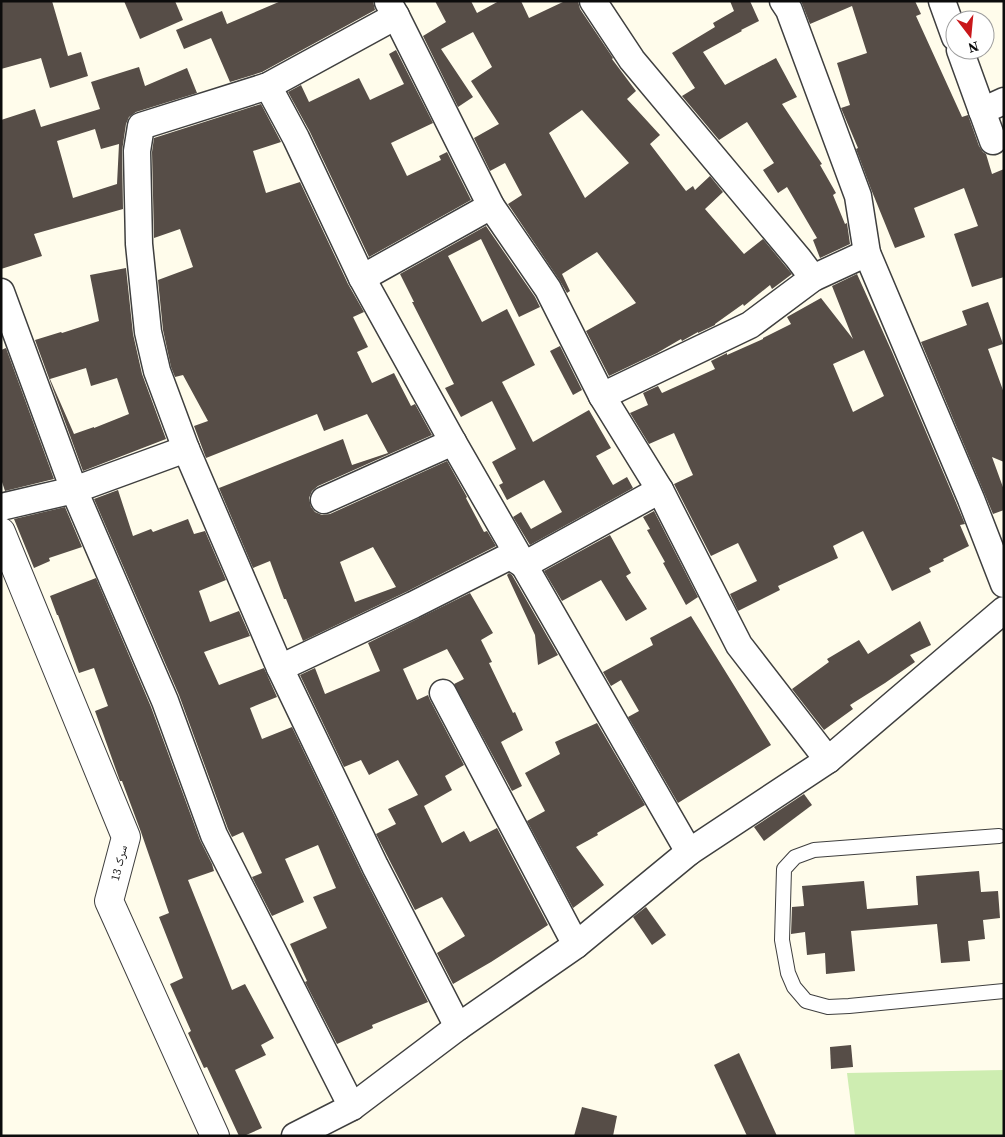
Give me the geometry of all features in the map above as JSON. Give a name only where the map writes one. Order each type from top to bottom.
[{"type":"street","points":[[594,1],[632,60],[813,278]]},
{"type":"street","points":[[783,1],[789,10],[858,196],[867,253],[971,499],[1004,584]]},
{"type":"street","points":[[458,1027],[376,866],[280,668],[186,449],[157,371],[148,332],[139,244],[137,151],[141,126],[268,86],[392,8],[491,206],[548,289],[602,396],[660,490],[739,645],[828,760]]},
{"type":"street","points":[[966,60],[993,106],[993,142]]},
{"type":"street","points":[[268,86],[296,138],[362,278],[453,442],[689,852]]},
{"type":"street","points":[[362,278],[491,206]]},
{"type":"street","points":[[602,396],[750,325],[813,278],[867,253]]},
{"type":"street","points":[[1,292],[74,490],[165,701],[214,835],[352,1107]]},
{"type":"street","points":[[324,500],[453,442]]},
{"type":"street","points":[[1,506],[74,490],[186,449]]},
{"type":"street","points":[[524,565],[660,490]]},
{"type":"street","name":"سرک 13","points":[[1,532],[126,837],[110,901],[215,1136]]},
{"type":"street","points":[[280,668],[510,556],[524,565]]},
{"type":"street","points":[[295,1136],[352,1107],[458,1027],[576,945],[689,852],[828,760],[1004,610]]},
{"type":"street","points":[[443,693],[576,945]]},
{"type":"lane","points":[[999,836],[814,850],[795,857],[784,869],[782,940],[788,972],[794,987],[806,1001],[828,1007],[1004,991]]},
{"type":"green space","points":[[1004,1070],[1004,1136],[855,1136],[847,1073]]},
{"type":"building","points":[[1,1],[52,1],[68,56],[81,52],[88,76],[50,88],[41,58],[1,69]]},
{"type":"building","points":[[124,1],[175,1],[183,20],[140,39]]},
{"type":"building","points":[[281,1],[373,1],[375,10],[262,72],[230,82],[211,38],[184,49],[176,30],[222,11],[227,24]]},
{"type":"building","points":[[435,1],[471,1],[477,13],[499,1],[521,1],[529,18],[565,1],[578,1],[580,9],[612,59],[636,91],[627,99],[660,135],[650,144],[686,191],[693,186],[695,190],[710,176],[723,192],[705,209],[744,254],[763,239],[792,274],[772,289],[770,285],[744,306],[743,304],[715,325],[682,341],[681,339],[609,376],[586,331],[636,303],[597,252],[562,274],[570,291],[567,293],[508,204],[522,195],[505,163],[490,171],[474,138],[499,124],[471,81],[492,67],[473,32],[441,49],[473,97],[458,107],[423,36],[446,22]],"holes":[[[582,110],[629,163],[585,198],[549,133]]]},
{"type":"building","points":[[730,1],[750,1],[759,21],[703,52],[725,85],[776,58],[797,97],[782,104],[822,164],[820,165],[836,193],[833,195],[845,224],[847,223],[850,244],[820,258],[813,240],[817,238],[787,187],[778,193],[763,170],[774,163],[747,122],[719,140],[682,96],[695,88],[672,53],[715,27],[713,23],[734,11]]},
{"type":"building","points":[[801,1],[915,1],[921,14],[916,16],[962,117],[968,115],[979,146],[986,154],[992,174],[1004,169],[1004,277],[972,287],[954,234],[978,226],[964,188],[914,208],[925,237],[895,248],[841,108],[850,105],[837,63],[867,53],[852,6],[810,24]]},
{"type":"building","points":[[396,50],[433,123],[391,143],[407,176],[441,160],[439,156],[447,152],[471,200],[369,257],[310,132],[288,92],[301,85],[309,102],[359,78],[370,100],[404,84],[389,54]]},
{"type":"building","points":[[139,67],[145,86],[187,68],[197,93],[136,112],[129,117],[126,124],[122,151],[123,209],[34,234],[42,256],[1,269],[1,120],[35,109],[41,127],[100,109],[91,82]],"holes":[[[95,129],[101,149],[119,144],[117,184],[73,198],[57,141]]]},
{"type":"building","points":[[261,104],[281,142],[253,151],[266,193],[300,182],[348,284],[364,312],[353,317],[368,347],[357,352],[372,383],[394,373],[411,406],[415,404],[432,435],[318,486],[312,491],[309,498],[311,507],[315,512],[322,515],[330,514],[447,461],[484,532],[487,531],[496,546],[406,592],[303,641],[286,599],[284,599],[270,561],[253,568],[219,488],[343,439],[352,465],[388,453],[367,414],[324,431],[317,414],[206,458],[194,426],[208,421],[183,375],[175,377],[163,330],[158,280],[193,267],[180,229],[154,238],[152,152],[154,138]],"holes":[[[373,547],[396,587],[355,602],[340,562]]]},
{"type":"building","points":[[486,226],[540,307],[519,317],[481,239],[448,256],[482,322],[507,309],[535,365],[502,382],[533,442],[589,410],[611,448],[596,456],[613,485],[627,477],[633,488],[530,545],[513,517],[521,512],[531,529],[562,512],[544,480],[507,500],[499,485],[503,483],[492,462],[516,449],[492,401],[461,417],[445,388],[454,384],[412,302],[414,302],[400,274]]},
{"type":"building","points":[[126,268],[133,334],[142,374],[166,439],[83,471],[35,340],[99,321],[90,275]],"holes":[[[86,368],[91,386],[117,378],[129,414],[74,434],[50,379]]]},
{"type":"building","points":[[857,274],[965,524],[960,525],[969,546],[929,568],[931,572],[892,591],[863,531],[833,546],[838,558],[778,586],[780,590],[738,611],[730,594],[757,581],[738,543],[711,556],[674,484],[693,475],[674,433],[649,444],[630,413],[648,405],[643,393],[658,386],[662,393],[715,369],[711,361],[763,339],[791,324],[787,317],[821,298],[853,339],[832,286]],"holes":[[[864,350],[884,396],[853,412],[833,364]]]},
{"type":"building","points":[[988,302],[1003,344],[988,349],[1004,393],[1004,462],[992,457],[1004,490],[1004,510],[993,514],[921,342],[967,325],[962,311]]},
{"type":"building","points":[[560,346],[582,390],[573,395],[550,351]]},
{"type":"building","points":[[6,348],[54,479],[5,491],[1,479],[1,350]]},
{"type":"building","points":[[118,490],[133,536],[151,529],[153,532],[188,519],[194,534],[205,531],[226,580],[199,591],[210,622],[239,611],[250,636],[204,652],[219,685],[264,668],[277,697],[250,708],[262,739],[292,727],[362,873],[428,1002],[372,1025],[373,1028],[337,1044],[305,982],[307,981],[290,944],[327,928],[313,897],[336,888],[318,845],[285,859],[304,902],[272,916],[252,877],[262,873],[243,832],[232,837],[228,829],[179,695],[94,499]]},
{"type":"building","points":[[65,507],[82,547],[49,558],[50,561],[34,568],[14,519]]},
{"type":"building","points":[[654,511],[698,597],[686,605],[647,530],[650,529],[643,517]]},
{"type":"building","points":[[610,535],[631,573],[626,576],[647,609],[626,621],[601,580],[562,601],[544,571]]},
{"type":"building","points":[[509,573],[512,575],[558,655],[538,665],[535,635],[507,575]]},
{"type":"building","points":[[96,578],[151,707],[200,840],[212,864],[214,871],[188,880],[232,990],[245,984],[274,1038],[261,1045],[266,1055],[235,1070],[262,1128],[244,1136],[239,1136],[207,1067],[204,1068],[188,1033],[191,1031],[170,984],[183,978],[159,917],[169,913],[141,832],[122,781],[120,781],[95,711],[108,706],[94,668],[79,673],[50,596]]},
{"type":"building","points":[[470,593],[493,633],[481,640],[492,662],[489,663],[523,730],[501,742],[522,786],[512,791],[454,684],[464,679],[447,649],[403,669],[417,700],[428,695],[464,765],[445,776],[452,790],[424,806],[442,843],[464,831],[470,842],[497,828],[548,925],[453,984],[437,953],[465,936],[442,897],[415,910],[376,834],[396,824],[388,809],[418,795],[398,760],[369,775],[361,760],[344,767],[300,675],[315,668],[325,694],[380,671],[368,643]]},
{"type":"building","points":[[691,616],[771,745],[678,803],[628,717],[639,711],[621,680],[611,686],[603,672],[653,645],[650,638]]},
{"type":"building","points":[[920,621],[931,645],[910,655],[915,662],[850,705],[853,709],[824,730],[792,689],[829,662],[827,659],[859,640],[868,654]]},
{"type":"building","points":[[597,723],[645,805],[576,847],[604,885],[573,908],[527,821],[545,811],[525,773],[560,754],[555,742]]},
{"type":"building","points":[[804,794],[812,805],[764,841],[754,827]]},
{"type":"building","points":[[979,871],[981,892],[998,891],[1000,918],[983,920],[985,939],[968,941],[970,961],[941,963],[937,924],[851,931],[855,971],[826,974],[825,953],[807,955],[805,932],[791,934],[792,907],[804,906],[802,886],[864,881],[867,909],[918,905],[916,876]]},
{"type":"building","points":[[646,907],[666,935],[652,945],[633,917]]},
{"type":"building","points":[[851,1045],[853,1067],[831,1069],[830,1047]]},
{"type":"building","points":[[739,1053],[777,1136],[747,1136],[714,1065]]},
{"type":"building","points":[[582,1107],[617,1116],[613,1136],[574,1136]]}]
